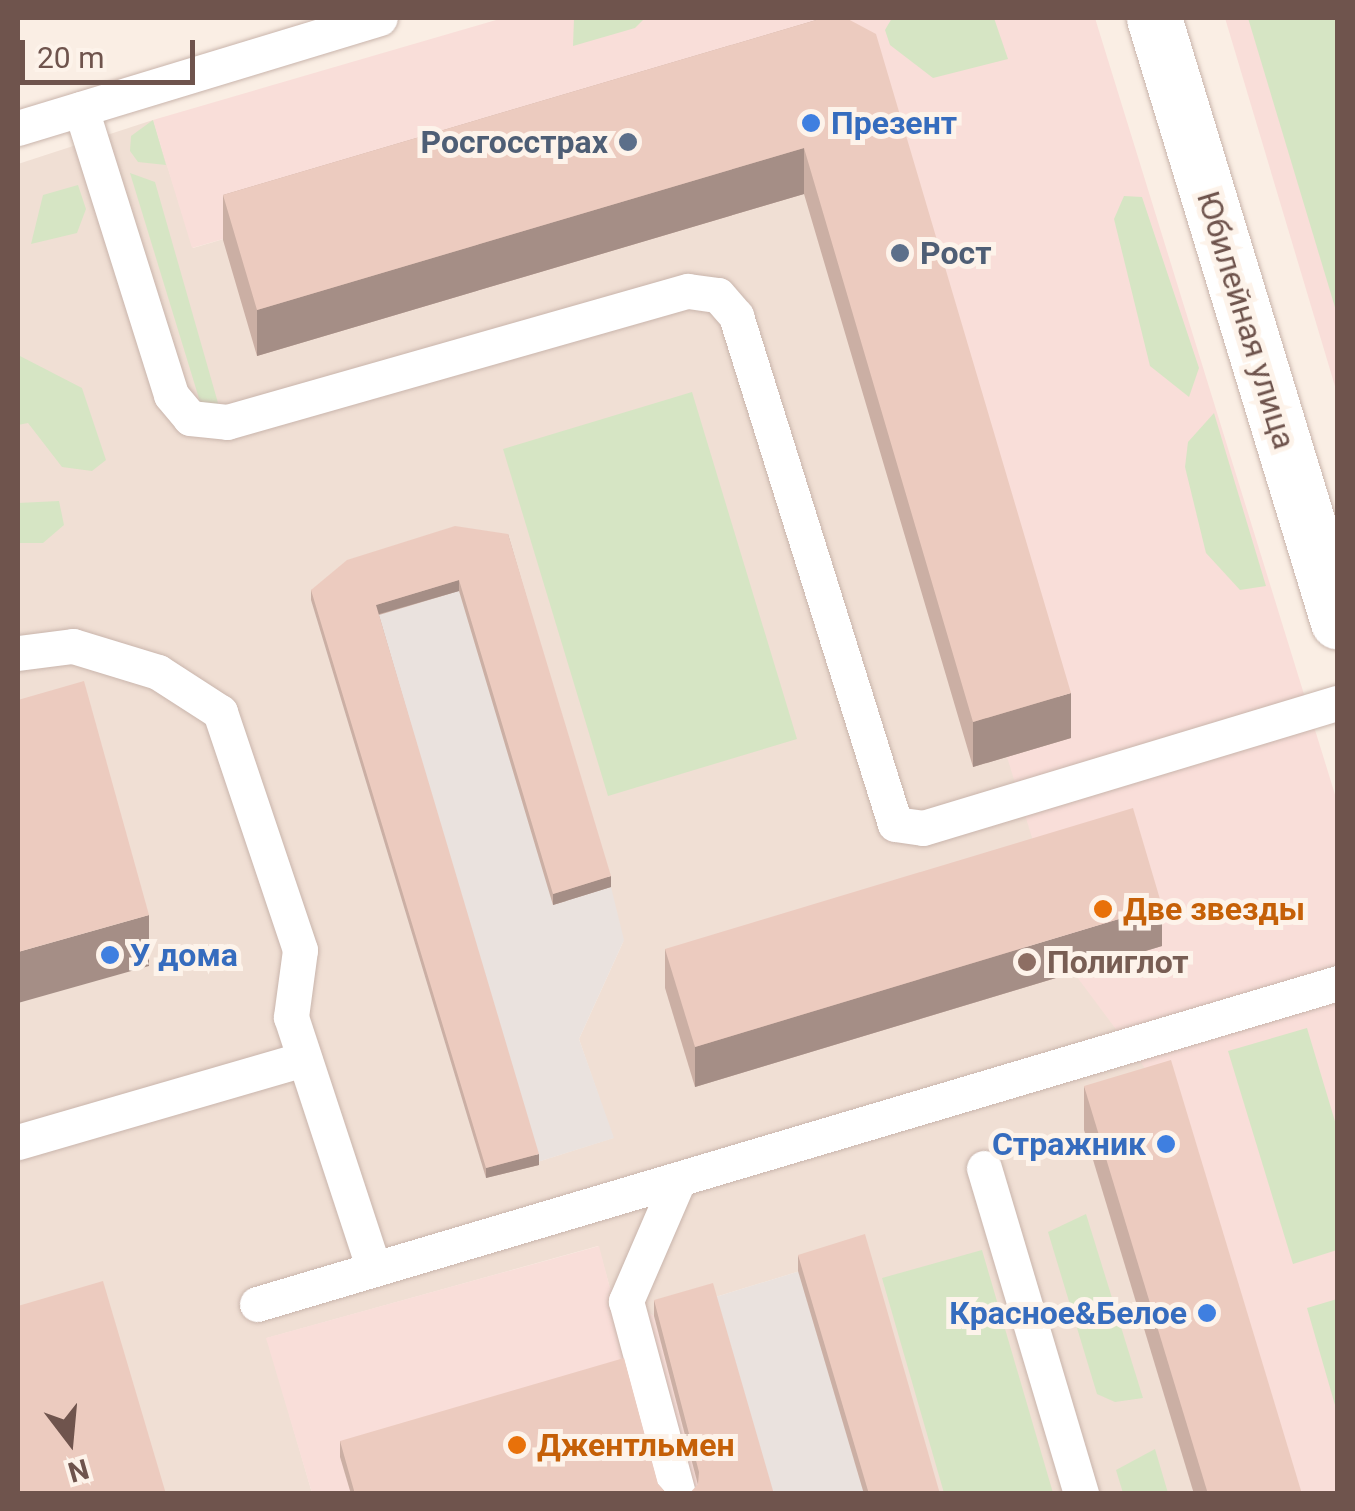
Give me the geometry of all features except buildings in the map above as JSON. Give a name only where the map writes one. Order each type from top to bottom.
[{"type":"main road","name":"Юбилейная улица","points":[[1154,18],[1329,566],[1338,622]]},
{"type":"lane","points":[[18,128],[299,29],[380,18]]},
{"type":"lane","points":[[81,108],[170,395],[190,418],[228,422],[688,291],[718,295],[736,316],[894,824],[924,828],[1338,704]]},
{"type":"lane","points":[[18,653],[73,646],[158,672],[220,712],[300,950],[291,1017],[374,1269]]},
{"type":"lane","points":[[257,1304],[676,1183],[1338,983]]},
{"type":"lane","points":[[18,1142],[304,1059]]},
{"type":"lane","points":[[984,1168],[1081,1494]]},
{"type":"lane","points":[[676,1183],[626,1301],[678,1494]]},
{"type":"shaded area","points":[[503,18],[1095,18],[1337,801],[1337,1493],[1289,1493],[1171,1103],[1074,973],[1007,757],[1070,738],[770,80],[192,248],[153,120]]},
{"type":"shaded area","points":[[1225,18],[1337,18],[1337,393]]},
{"type":"shaded area","points":[[770,79],[1071,738],[1008,758],[1044,873],[1171,1103],[1289,1493],[935,1493],[865,1251],[654,1316],[610,1288],[598,1246],[267,1338],[312,1493],[18,1494],[18,164],[153,120],[193,248]],"holes":[[[624,940],[579,1039],[613,1138],[487,1178]]]},
{"type":"shaded area","points":[[455,537],[611,887],[624,940],[579,1039],[614,1138],[486,1178],[311,600],[347,571]]},
{"type":"shaded area","points":[[599,1246],[610,1288],[654,1316],[704,1493],[312,1493],[266,1338]]},
{"type":"shaded area","points":[[865,1251],[935,1493],[704,1493],[654,1316]]},
{"type":"green space","points":[[574,18],[645,18],[635,28],[573,46]]},
{"type":"green space","points":[[892,18],[994,18],[1008,59],[933,78],[890,45],[885,30]]},
{"type":"green space","points":[[1248,18],[1337,18],[1337,314]]},
{"type":"green space","points":[[153,120],[166,165],[138,162],[130,151],[131,136]]},
{"type":"green space","points":[[130,173],[155,182],[222,417],[201,405]]},
{"type":"green space","points":[[78,185],[86,209],[77,233],[31,244],[43,195]]},
{"type":"green space","points":[[1124,196],[1142,197],[1199,368],[1189,397],[1150,366],[1114,219]]},
{"type":"green space","points":[[18,355],[82,388],[106,460],[92,471],[62,467],[28,423],[18,425]]},
{"type":"green space","points":[[692,392],[797,739],[608,796],[503,449]]},
{"type":"green space","points":[[1214,413],[1266,586],[1240,590],[1206,553],[1185,467],[1188,442]]},
{"type":"green space","points":[[59,501],[64,525],[43,543],[18,543],[18,503]]},
{"type":"green space","points":[[1307,1028],[1337,1128],[1337,1250],[1293,1264],[1228,1051]]},
{"type":"green space","points":[[1086,1214],[1143,1398],[1115,1402],[1097,1394],[1048,1232]]},
{"type":"green space","points":[[982,1250],[1053,1493],[944,1493],[882,1278]]},
{"type":"green space","points":[[1338,1299],[1337,1412],[1307,1308]]},
{"type":"green space","points":[[1155,1449],[1168,1493],[1123,1493],[1116,1470]]},
{"type":"place","name":"Презент","points":[[811,123]]},
{"type":"place","name":"Росгосстрах","points":[[628,142]]},
{"type":"place","name":"Рост","points":[[900,253]]},
{"type":"place","name":"Две звезды","points":[[1103,909]]},
{"type":"place","name":"У дома","points":[[110,955]]},
{"type":"place","name":"Полиглот","points":[[1027,962]]},
{"type":"place","name":"Стражник","points":[[1166,1144]]},
{"type":"place","name":"Красное&Белое","points":[[1207,1313]]},
{"type":"place","name":"Джентльмен","points":[[517,1445]]}]
